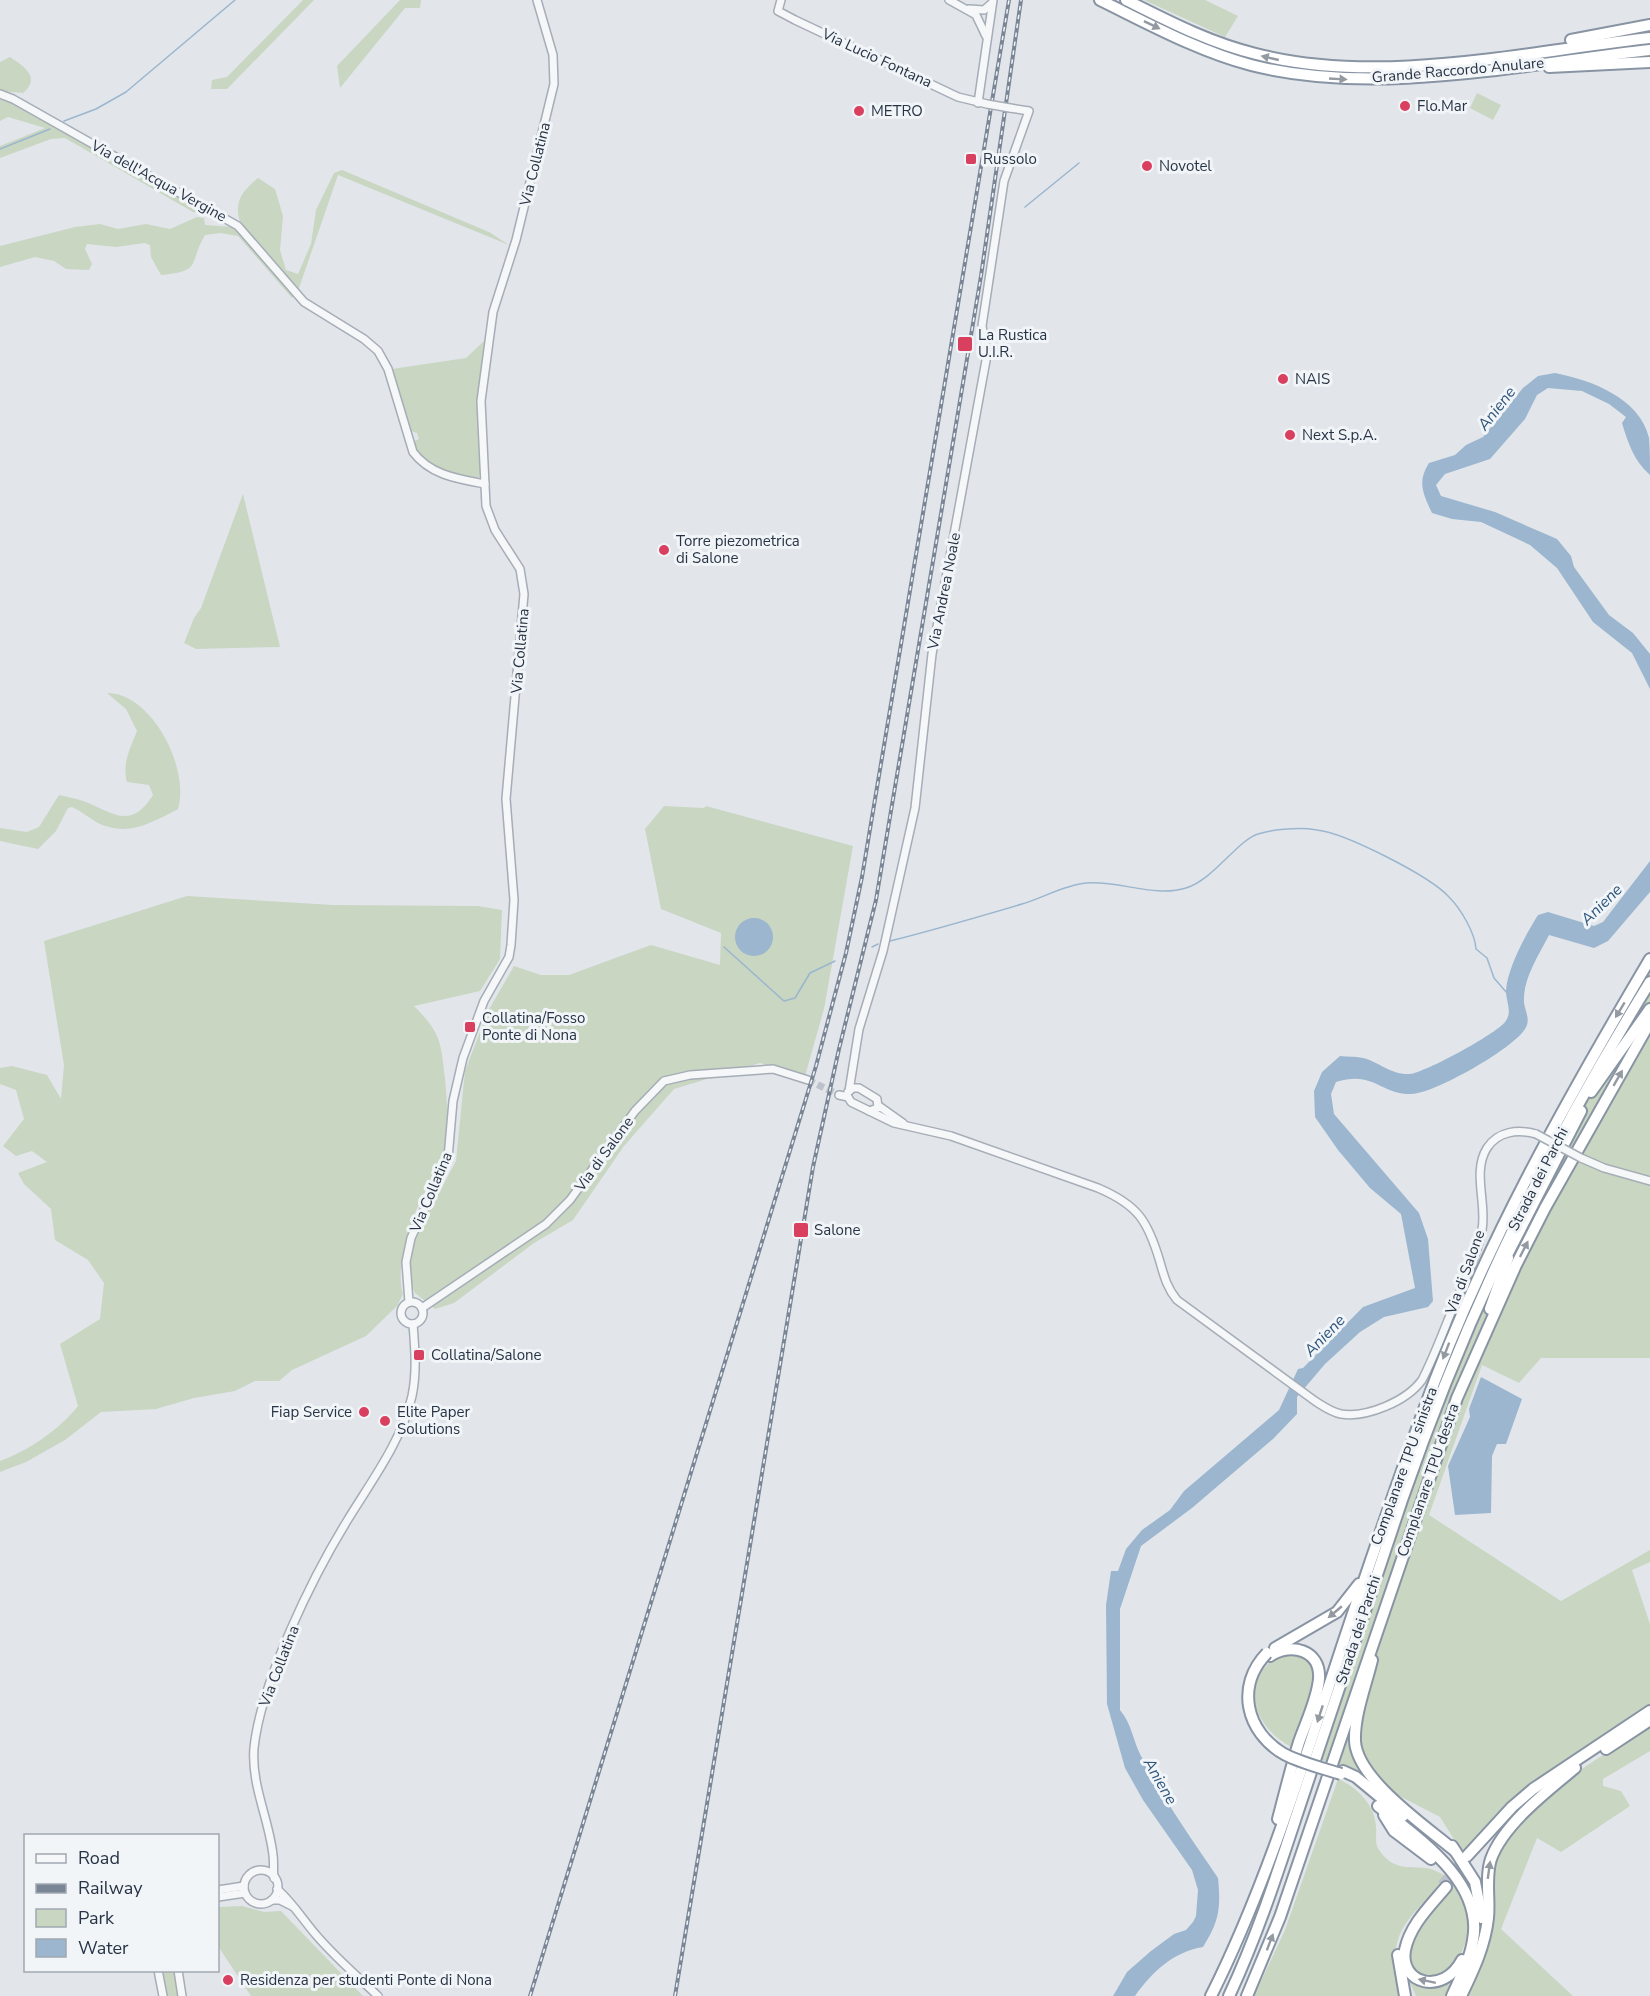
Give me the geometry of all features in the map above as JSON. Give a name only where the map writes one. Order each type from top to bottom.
[{"type":"highway","name":"Grande Raccordo Anulare","points":[[1100,0],[1218,55],[1289,73],[1332,78],[1378,79],[1650,50]]},
{"type":"highway","name":"Grande Raccordo Anulare","points":[[1126,0],[1221,43],[1254,54],[1301,64],[1374,68],[1495,57],[1650,38]]},
{"type":"highway","points":[[1495,57],[1514,49],[1650,25]]},
{"type":"highway","points":[[1506,67],[1567,67],[1650,60]]},
{"type":"highway","name":"Complanare TPU sinistra","points":[[1210,1996],[1253,1901],[1300,1776],[1422,1413],[1482,1268],[1534,1161],[1650,959]]},
{"type":"highway","name":"Strada dei Parchi","points":[[1229,1996],[1265,1910],[1403,1497],[1466,1330],[1542,1166],[1650,982]]},
{"type":"highway","name":"Strada dei Parchi","points":[[1237,1996],[1270,1914],[1437,1422],[1487,1297],[1591,1092],[1650,994]]},
{"type":"highway","points":[[1591,1092],[1650,1010]]},
{"type":"highway","name":"Complanare TPU destra","points":[[1247,1996],[1280,1917],[1457,1398],[1545,1208],[1650,1022]]},
{"type":"highway","points":[[1457,1398],[1516,1236]]},
{"type":"highway","points":[[1376,1545],[1357,1587],[1345,1604],[1327,1619],[1269,1655],[1254,1671],[1248,1689],[1250,1713],[1258,1730],[1283,1753],[1342,1772],[1369,1787],[1471,1875]]},
{"type":"highway","points":[[1389,1593],[1358,1717],[1355,1740],[1360,1761],[1382,1786],[1455,1851],[1471,1875],[1481,1905],[1482,1948]]},
{"type":"highway","points":[[1253,1901],[1319,1676],[1316,1662],[1310,1654],[1299,1649],[1281,1650],[1269,1655]]},
{"type":"highway","points":[[1650,1711],[1533,1789],[1512,1808],[1469,1857],[1516,1810],[1575,1768],[1650,1720]]},
{"type":"highway","points":[[1461,1996],[1482,1948],[1488,1919],[1489,1869],[1496,1848],[1526,1812],[1575,1768]]},
{"type":"highway","points":[[1342,1772],[1364,1790],[1378,1806],[1394,1831],[1449,1870],[1468,1893],[1473,1906],[1475,1929],[1470,1955],[1452,1996]]},
{"type":"highway","points":[[1405,1996],[1398,1959],[1402,1938],[1409,1924],[1444,1886],[1411,1932],[1405,1952],[1407,1968],[1422,1982],[1445,1981],[1458,1968],[1475,1929]]},
{"type":"highway","points":[[1398,1959],[1413,1996]]},
{"type":"street","name":"Via Collatina","points":[[409,1302],[405,1262],[411,1238],[445,1168],[452,1139],[453,1101],[463,1058],[484,1001],[509,957],[512,936],[514,900],[506,799],[524,594],[520,569],[490,520],[485,484],[481,401],[493,312],[516,240],[554,84],[553,55],[537,0]]},
{"type":"street","name":"Via Lucio Fontana","points":[[781,0],[778,11],[958,97],[978,103],[1029,111]]},
{"type":"street","points":[[949,0],[968,9],[981,21],[987,37]]},
{"type":"street","points":[[968,9],[984,10],[993,1]]},
{"type":"street","points":[[978,103],[993,1]]},
{"type":"street","name":"Via dell'Acqua Vergine","points":[[0,94],[14,99],[238,226],[304,302],[364,339],[378,351],[388,369],[413,452],[420,461],[428,468],[447,475],[485,484]]},
{"type":"street","name":"Via Andrea Noale","points":[[848,1094],[859,1029],[883,951],[915,808],[932,654],[987,355],[982,326],[1004,181],[1029,111]]},
{"type":"street","name":"Via di Salone","points":[[422,1308],[546,1224],[570,1200],[635,1111],[664,1081],[690,1075],[773,1069],[808,1080]]},
{"type":"street","points":[[851,1073],[859,1088],[877,1099],[879,1106],[910,1126]]},
{"type":"street","points":[[839,1095],[848,1094],[859,1088]]},
{"type":"street","points":[[848,1094],[851,1102],[894,1123],[910,1126]]},
{"type":"street","points":[[869,1111],[876,1111],[879,1106]]},
{"type":"street","name":"Via di Salone","points":[[910,1126],[951,1136],[1098,1188],[1125,1202],[1144,1221],[1165,1281],[1173,1295],[1194,1314],[1274,1372],[1315,1401],[1339,1413],[1359,1413],[1400,1399],[1418,1386],[1429,1368],[1480,1237],[1484,1215],[1481,1169],[1485,1153],[1491,1143],[1508,1133],[1519,1130],[1536,1134],[1604,1168],[1650,1181]]},
{"type":"street","points":[[409,1302],[417,1303],[422,1308],[422,1317],[413,1324],[405,1322],[401,1314],[403,1306],[409,1302]]},
{"type":"street","name":"Via Collatina","points":[[274,1878],[273,1855],[254,1764],[260,1716],[271,1682],[304,1603],[335,1540],[390,1448],[406,1414],[412,1398],[416,1363],[413,1324]]},
{"type":"street","points":[[219,1898],[244,1890],[252,1873],[260,1871],[273,1855]]},
{"type":"street","points":[[260,1871],[274,1878],[277,1889],[333,1954],[378,1996]]},
{"type":"street","points":[[272,1900],[277,1889]]},
{"type":"street","points":[[219,1890],[244,1890],[257,1904],[280,1900],[294,1908]]},
{"type":"street","points":[[158,1972],[163,1996]]},
{"type":"street","points":[[178,1972],[182,1996]]},
{"type":"green space","points":[[303,0],[314,0],[227,89],[211,89],[212,80],[227,77]]},
{"type":"green space","points":[[400,0],[421,0],[420,8],[405,8],[340,88],[337,66]]},
{"type":"green space","points":[[1144,0],[1205,0],[1238,16],[1225,37]]},
{"type":"green space","points":[[10,57],[29,73],[31,78],[28,88],[23,93],[0,91],[0,62]]},
{"type":"green space","points":[[1477,93],[1501,105],[1493,120],[1470,108]]},
{"type":"green space","points":[[0,99],[10,100],[200,207],[201,210],[198,213],[193,212],[65,138],[51,139],[0,158],[0,146],[45,128],[8,117],[0,121]]},
{"type":"green space","points":[[342,170],[489,232],[509,245],[338,175],[298,291],[240,223],[239,202],[244,192],[258,178],[275,189],[283,216],[280,250],[286,270],[298,274],[311,244],[316,210],[334,173]]},
{"type":"green space","points":[[197,217],[204,218],[205,225],[233,227],[248,239],[294,296],[292,298],[238,236],[220,233],[205,235],[189,268],[174,273],[161,275],[151,257],[150,245],[145,243],[116,247],[87,244],[85,249],[92,264],[89,270],[66,269],[54,261],[35,257],[0,267],[0,246],[75,227],[100,224],[118,229],[146,224],[170,229]]},
{"type":"green space","points":[[484,341],[479,403],[482,462],[479,477],[473,479],[445,472],[421,458],[414,441],[419,439],[417,433],[411,431],[392,369],[466,358]]},
{"type":"green space","points":[[243,494],[280,647],[196,649],[184,643],[194,618],[201,608]]},
{"type":"green space","points":[[107,693],[123,696],[139,705],[164,736],[173,754],[178,774],[180,792],[178,809],[138,827],[118,829],[96,822],[72,807],[68,808],[56,831],[38,849],[0,841],[0,828],[27,832],[39,827],[59,795],[83,801],[120,816],[128,816],[145,806],[153,795],[149,785],[127,782],[126,762],[137,731],[126,709]]},
{"type":"green space","points":[[664,806],[704,808],[706,806],[853,846],[824,1009],[805,1076],[760,1063],[674,1089],[624,1146],[573,1220],[534,1243],[454,1303],[435,1309],[415,1293],[410,1282],[412,1243],[456,1161],[465,1071],[488,1011],[514,966],[541,975],[569,975],[651,945],[720,965],[721,933],[661,909],[645,829]]},
{"type":"green space","points":[[187,896],[333,905],[478,906],[502,910],[500,959],[480,991],[414,1006],[435,1031],[441,1047],[447,1125],[442,1158],[420,1202],[408,1234],[402,1260],[403,1294],[397,1306],[366,1336],[292,1370],[279,1381],[255,1381],[235,1391],[194,1398],[156,1409],[101,1412],[65,1440],[26,1462],[0,1472],[0,1461],[42,1439],[78,1406],[60,1344],[100,1319],[104,1283],[88,1260],[55,1240],[51,1209],[24,1184],[18,1173],[47,1162],[32,1151],[16,1156],[3,1146],[24,1119],[16,1090],[0,1084],[0,1068],[12,1066],[47,1075],[61,1099],[64,1065],[44,941]]},
{"type":"green space","points":[[1650,955],[1650,1358],[1541,1358],[1519,1383],[1482,1365],[1429,1515],[1561,1601],[1650,1550],[1650,1562],[1632,1570],[1650,1624],[1650,1708],[1532,1787],[1464,1855],[1440,1817],[1351,1771],[1303,1753],[1446,1346],[1482,1256],[1525,1173]]},
{"type":"green space","points":[[1296,1651],[1313,1662],[1315,1688],[1293,1748],[1265,1725],[1257,1710],[1254,1695],[1256,1681],[1264,1668],[1277,1658]]},
{"type":"green space","points":[[1650,1727],[1650,1751],[1603,1779],[1603,1786],[1621,1791],[1630,1806],[1561,1852],[1537,1838],[1501,1929],[1573,1996],[1468,1996],[1491,1938],[1494,1918],[1493,1874],[1503,1846],[1518,1824],[1558,1786],[1606,1753]]},
{"type":"green space","points":[[1338,1779],[1352,1787],[1369,1804],[1375,1819],[1377,1844],[1386,1858],[1399,1866],[1436,1871],[1451,1880],[1461,1891],[1467,1905],[1469,1919],[1463,1949],[1447,1976],[1421,1978],[1408,1963],[1413,1933],[1448,1891],[1441,1883],[1416,1910],[1400,1933],[1395,1959],[1402,1996],[1254,1996],[1285,1930]]},
{"type":"green space","points":[[242,1906],[264,1912],[281,1911],[363,1996],[251,1996],[219,1948],[219,1907]]},
{"type":"green space","points":[[163,1972],[174,1972],[178,1996],[167,1996]]},
{"type":"green space","points":[[1406,1974],[1433,1987],[1453,1984],[1448,1996],[1416,1996]]},
{"type":"water","points":[[1555,373],[1598,386],[1612,393],[1636,412],[1649,438],[1650,475],[1640,464],[1629,445],[1622,423],[1626,417],[1609,404],[1582,391],[1548,388],[1537,395],[1525,419],[1490,459],[1445,474],[1436,485],[1441,496],[1495,512],[1557,539],[1571,556],[1574,567],[1609,615],[1633,633],[1650,654],[1650,689],[1632,653],[1593,622],[1557,568],[1530,545],[1481,522],[1452,519],[1432,513],[1424,494],[1422,482],[1429,463],[1455,455],[1466,445],[1483,437],[1523,388],[1538,376]]},
{"type":"water","points":[[1650,861],[1650,892],[1608,941],[1594,948],[1549,935],[1527,982],[1524,999],[1527,1025],[1506,1047],[1472,1069],[1422,1092],[1400,1093],[1359,1079],[1336,1082],[1331,1094],[1334,1114],[1419,1213],[1428,1239],[1433,1301],[1428,1307],[1384,1317],[1360,1332],[1325,1364],[1297,1397],[1297,1414],[1273,1439],[1192,1508],[1141,1546],[1120,1609],[1120,1710],[1159,1788],[1218,1878],[1219,1907],[1213,1930],[1203,1947],[1182,1953],[1164,1964],[1135,1996],[1113,1996],[1127,1972],[1151,1951],[1174,1934],[1186,1930],[1193,1922],[1196,1916],[1198,1890],[1192,1870],[1143,1800],[1125,1768],[1107,1704],[1106,1605],[1111,1571],[1118,1571],[1126,1549],[1142,1530],[1170,1510],[1184,1491],[1279,1410],[1298,1369],[1303,1368],[1363,1307],[1415,1288],[1401,1214],[1370,1188],[1338,1150],[1315,1117],[1314,1091],[1322,1072],[1340,1056],[1363,1058],[1391,1070],[1410,1074],[1444,1060],[1499,1028],[1505,1022],[1509,1011],[1506,991],[1513,962],[1538,915],[1548,912],[1594,926],[1603,922]]},
{"type":"water","points":[[754,918],[768,923],[773,937],[768,951],[754,956],[740,951],[735,937],[740,923]]},
{"type":"water","points":[[1481,1377],[1522,1399],[1506,1444],[1497,1444],[1492,1456],[1491,1513],[1455,1515],[1448,1466],[1470,1417],[1469,1409]]},
{"type":"waterway","points":[[64,121],[96,109],[126,92],[235,0]]},
{"type":"waterway","points":[[0,149],[50,129]]},
{"type":"waterway","points":[[1025,207],[1079,163]]},
{"type":"waterway","points":[[890,941],[1022,904],[1078,884],[1111,884],[1162,891],[1186,888],[1206,877],[1242,844],[1258,834],[1287,829],[1310,829],[1330,833],[1366,847],[1406,867],[1439,888],[1454,902],[1463,915],[1473,936],[1476,949],[1487,958],[1494,978],[1507,993]]},
{"type":"waterway","points":[[872,947],[878,944]]},
{"type":"waterway","points":[[724,947],[784,1001],[795,998],[810,973],[835,961]]},
{"type":"tunnel","points":[[808,1080],[839,1095]]},
{"type":"tunnel","points":[[1442,1885],[1467,1856]]},
{"type":"railway","points":[[530,1996],[816,1066],[846,953],[862,877],[1009,0]]},
{"type":"railway","points":[[675,1996],[813,1167],[876,900],[981,276],[1021,0]]},
{"type":"place","name":"Flo.Mar","points":[[1405,106]]},
{"type":"place","name":"METRO","points":[[859,111]]},
{"type":"place","name":"Russolo","points":[[971,159]]},
{"type":"place","name":"Novotel","points":[[1147,166]]},
{"type":"place","name":"La Rustica U.I.R.","points":[[965,344]]},
{"type":"place","name":"NAIS","points":[[1283,379]]},
{"type":"place","name":"Next S.p.A.","points":[[1290,435]]},
{"type":"place","name":"Torre piezometrica di Salone","points":[[664,550]]},
{"type":"place","name":"Collatina/Fosso Ponte di Nona","points":[[470,1027]]},
{"type":"place","name":"Salone","points":[[801,1230]]},
{"type":"place","name":"Collatina/Salone","points":[[419,1355]]},
{"type":"place","name":"Fiap Service","points":[[364,1412]]},
{"type":"place","name":"Elite Paper Solutions","points":[[385,1421]]},
{"type":"place","name":"Residenza per studenti Ponte di Nona","points":[[228,1980]]},
{"type":"water label","name":"Aniene","points":[[1496,408]]},
{"type":"water label","name":"Aniene","points":[[1601,904]]},
{"type":"water label","name":"Aniene","points":[[1324,1335]]},
{"type":"water label","name":"Aniene","points":[[1161,1781]]}]
